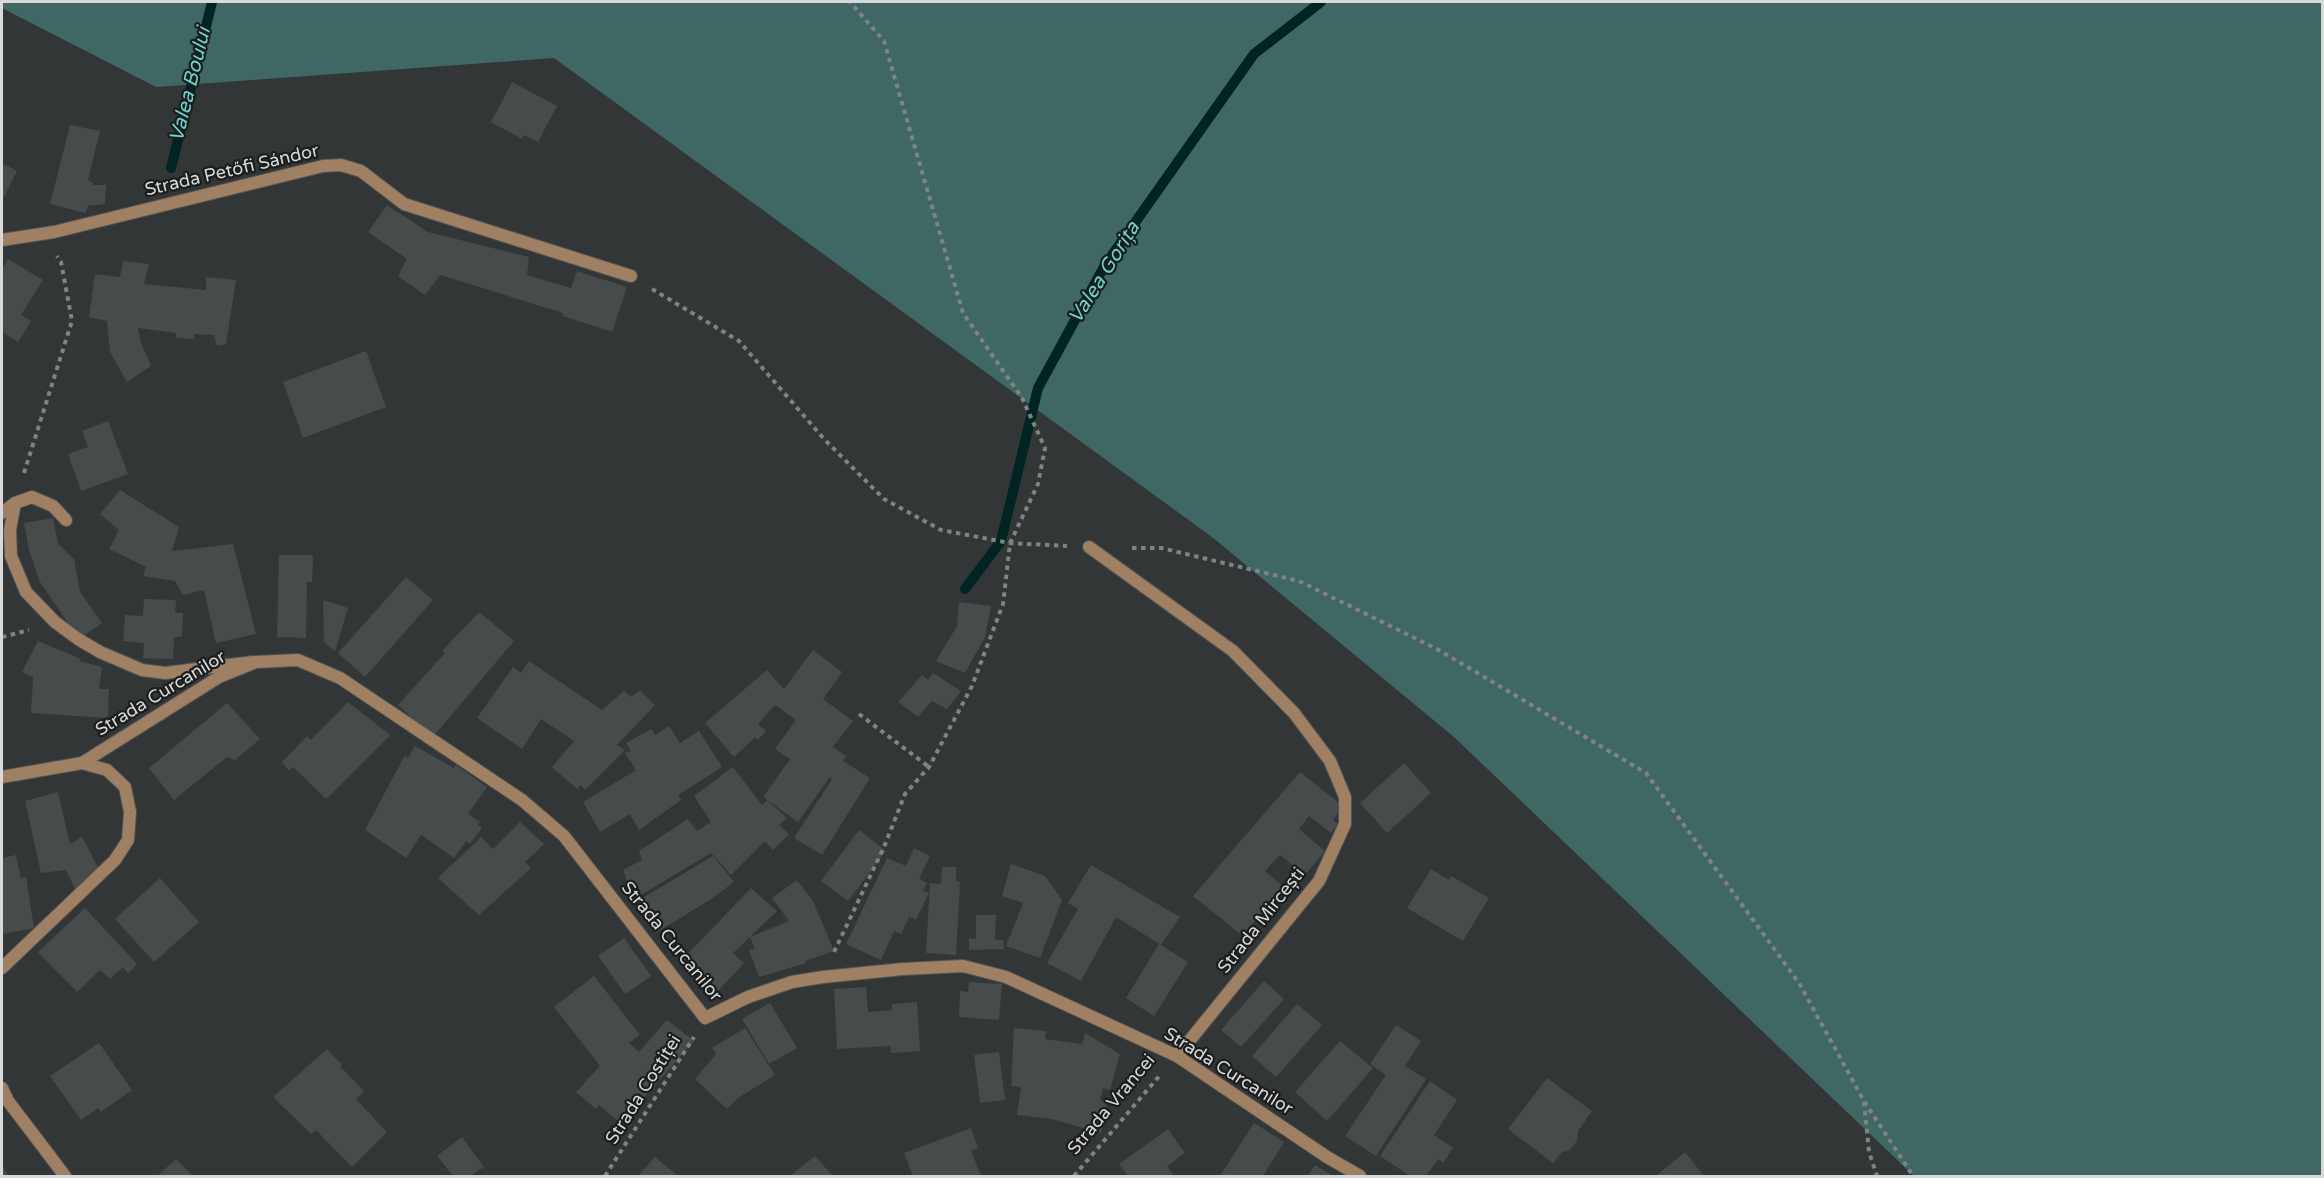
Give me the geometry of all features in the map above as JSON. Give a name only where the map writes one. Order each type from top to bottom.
[{"type":"street","name":"Strada Petőfi Sándor","points":[[2,240],[54,232],[323,166],[341,165],[361,171],[404,204],[631,276]]},
{"type":"street","points":[[2,513],[15,502],[32,497],[53,506],[66,520]]},
{"type":"street","points":[[15,502],[10,530],[11,556],[26,592],[56,622],[78,639],[100,652],[142,670],[165,673],[256,662]]},
{"type":"street","name":"Strada Mircești","points":[[1089,547],[1233,651],[1294,713],[1330,761],[1345,797],[1345,824],[1319,881],[1177,1056]]},
{"type":"street","name":"Strada Curcanilor","points":[[2,777],[82,763],[219,677],[256,662],[298,660],[340,678],[522,800],[564,836],[705,1018],[748,997],[792,982],[823,977],[963,966],[1006,976],[1177,1056],[1327,1157],[1360,1176]]},
{"type":"street","points":[[2,968],[115,860],[128,840],[130,812],[125,787],[107,770],[82,763]]},
{"type":"street","points":[[2,1088],[8,1101],[65,1176]]},
{"type":"path","points":[[823,977],[884,847],[905,794],[929,767],[972,686],[1003,604],[1010,543],[1038,484],[1045,448],[1022,398],[963,313],[884,41],[850,2]]},
{"type":"path","points":[[15,502],[72,321],[61,262],[35,235]]},
{"type":"path","points":[[631,276],[739,341],[824,439],[884,499],[941,530],[1010,543],[1089,547]]},
{"type":"path","points":[[1130,548],[1161,548],[1299,581],[1437,649],[1646,772],[1799,982],[1864,1101],[1913,1176]]},
{"type":"path","points":[[859,714],[929,767]]},
{"type":"path","name":"Strada Costiței","points":[[605,1176],[705,1018]]},
{"type":"path","name":"Strada Vrancei","points":[[1074,1176],[1177,1056]]},
{"type":"path","points":[[1864,1101],[1869,1152],[1877,1176]]},
{"type":"shaded area","points":[[2,2],[2322,2],[2322,1176],[1914,1176],[1454,737],[1212,537],[554,58],[156,87],[2,8]]},
{"type":"building","points":[[512,82],[557,106],[538,142],[524,135],[522,139],[491,122]]},
{"type":"building","points":[[70,125],[100,131],[88,180],[93,185],[106,185],[105,204],[88,206],[85,213],[50,204]]},
{"type":"building","points":[[2,163],[17,171],[2,201]]},
{"type":"building","points":[[387,205],[428,232],[529,257],[527,275],[571,288],[577,271],[627,287],[612,332],[563,316],[563,313],[440,275],[425,295],[398,276],[407,259],[368,232]]},
{"type":"building","points":[[8,259],[43,280],[21,315],[31,321],[18,342],[2,332],[2,269]]},
{"type":"building","points":[[123,261],[149,264],[144,284],[206,290],[206,277],[236,280],[226,344],[217,346],[214,335],[194,334],[194,339],[176,338],[176,333],[138,328],[141,343],[151,366],[127,382],[110,352],[107,321],[89,317],[95,274],[120,277]]},
{"type":"building","points":[[366,351],[386,407],[303,438],[283,382]]},
{"type":"building","points":[[108,421],[128,474],[81,491],[68,454],[88,447],[82,431]]},
{"type":"building","points":[[120,490],[179,527],[172,551],[233,544],[256,634],[216,643],[204,590],[183,595],[175,581],[143,576],[146,567],[109,549],[119,530],[100,514]]},
{"type":"building","points":[[53,518],[58,544],[74,559],[80,592],[102,623],[79,639],[40,582],[29,550],[24,523]]},
{"type":"building","points":[[279,555],[313,555],[312,582],[307,582],[306,638],[277,637]]},
{"type":"building","points":[[406,577],[433,600],[365,677],[338,653]]},
{"type":"building","points":[[144,599],[176,600],[175,613],[183,613],[182,637],[174,637],[173,659],[143,658],[144,643],[123,641],[125,615],[143,616]]},
{"type":"building","points":[[323,600],[348,608],[335,651],[324,642]]},
{"type":"building","points":[[959,602],[991,606],[985,637],[965,673],[936,661],[957,626]]},
{"type":"building","points":[[479,612],[514,641],[432,738],[408,718],[410,716],[398,705],[445,653],[442,651]]},
{"type":"building","points":[[38,641],[81,659],[79,661],[102,667],[99,689],[109,689],[108,718],[31,713],[33,677],[22,672]]},
{"type":"building","points":[[813,650],[842,672],[823,699],[853,721],[833,747],[846,756],[843,761],[870,778],[822,855],[794,838],[832,779],[830,777],[798,822],[763,797],[790,759],[775,749],[796,720],[775,705],[758,724],[766,731],[758,740],[755,737],[734,757],[705,723],[767,670],[784,689]]},
{"type":"building","points":[[529,661],[602,710],[624,691],[631,697],[640,690],[655,705],[617,745],[625,750],[585,790],[581,785],[577,789],[552,767],[574,741],[541,719],[522,749],[477,718],[513,667],[521,673]]},
{"type":"building","points":[[933,673],[961,691],[947,709],[932,701],[918,717],[898,702],[922,675],[928,680]]},
{"type":"building","points":[[348,702],[390,735],[326,799],[293,767],[289,771],[282,762],[307,736],[311,740]]},
{"type":"building","points":[[227,703],[260,739],[235,760],[227,757],[174,800],[149,768]]},
{"type":"building","points":[[669,726],[680,743],[699,731],[722,767],[678,795],[681,800],[639,830],[630,814],[600,832],[583,802],[636,770],[625,753],[631,751],[626,743],[651,729],[655,735]]},
{"type":"building","points":[[415,746],[454,768],[456,765],[487,787],[468,814],[480,822],[478,825],[482,828],[470,844],[466,841],[454,858],[421,835],[406,858],[365,830],[405,755],[408,758]]},
{"type":"building","points":[[1404,763],[1431,793],[1387,833],[1360,803]]},
{"type":"building","points":[[733,767],[762,805],[767,800],[787,818],[779,825],[789,834],[773,850],[765,841],[731,875],[711,853],[634,899],[623,870],[642,860],[639,851],[688,819],[697,831],[711,822],[694,796]]},
{"type":"building","points":[[1300,772],[1343,806],[1333,820],[1338,824],[1331,833],[1309,816],[1299,829],[1325,851],[1305,875],[1280,855],[1265,871],[1283,886],[1243,936],[1193,896]]},
{"type":"building","points":[[58,792],[70,844],[82,837],[100,871],[75,889],[66,870],[41,873],[25,801]]},
{"type":"building","points":[[520,822],[544,844],[525,862],[531,868],[479,915],[438,878],[481,837],[493,849]]},
{"type":"building","points":[[859,830],[886,851],[848,901],[821,881]]},
{"type":"building","points":[[914,848],[930,856],[919,879],[927,883],[923,891],[929,893],[916,920],[909,917],[901,934],[894,931],[881,960],[846,944],[887,858],[906,866]]},
{"type":"building","points":[[16,855],[21,878],[26,877],[34,928],[2,934],[2,858]]},
{"type":"building","points":[[713,856],[734,882],[656,933],[636,902]]},
{"type":"building","points":[[1011,864],[1045,876],[1062,900],[1040,958],[1006,946],[1023,903],[1002,896]]},
{"type":"building","points":[[1091,865],[1180,917],[1161,945],[1116,917],[1081,981],[1047,963],[1078,909],[1068,903]]},
{"type":"building","points":[[942,867],[956,867],[956,881],[960,882],[956,955],[926,953],[930,883],[941,884]]},
{"type":"building","points":[[1431,869],[1449,880],[1451,876],[1489,898],[1463,941],[1407,908]]},
{"type":"building","points":[[160,878],[199,922],[154,962],[115,919]]},
{"type":"building","points":[[797,880],[813,901],[834,951],[805,961],[806,963],[759,977],[749,950],[755,949],[750,937],[789,921],[772,898]]},
{"type":"building","points":[[751,888],[777,911],[733,953],[744,963],[718,991],[684,958]]},
{"type":"building","points":[[85,908],[137,964],[128,973],[123,967],[110,979],[100,970],[77,992],[38,952]]},
{"type":"building","points":[[976,915],[996,915],[995,940],[1003,940],[1004,949],[969,950],[969,938],[976,939]]},
{"type":"building","points":[[624,938],[651,976],[625,994],[598,956]]},
{"type":"building","points":[[1159,944],[1188,962],[1154,1016],[1126,998]]},
{"type":"building","points":[[594,976],[640,1035],[629,1043],[639,1052],[667,1020],[694,1041],[621,1124],[599,1105],[596,1109],[576,1092],[600,1066],[554,1007]]},
{"type":"building","points":[[1264,981],[1284,999],[1241,1047],[1221,1030]]},
{"type":"building","points":[[969,982],[1002,984],[999,1020],[959,1017],[960,991],[968,992]]},
{"type":"building","points":[[866,987],[868,1012],[892,1010],[892,1004],[917,1002],[920,1051],[891,1053],[891,1046],[837,1049],[834,989]]},
{"type":"building","points":[[770,1003],[797,1048],[769,1064],[742,1019]]},
{"type":"building","points":[[1297,1004],[1322,1025],[1276,1077],[1252,1056]]},
{"type":"building","points":[[1396,1025],[1421,1041],[1405,1066],[1426,1079],[1376,1156],[1345,1136],[1386,1075],[1370,1064]]},
{"type":"building","points":[[745,1028],[775,1075],[738,1098],[727,1109],[695,1079],[716,1054],[712,1048]]},
{"type":"building","points":[[1014,1028],[1046,1031],[1045,1039],[1082,1044],[1085,1033],[1120,1054],[1110,1090],[1103,1088],[1100,1100],[1107,1102],[1101,1133],[1052,1119],[1017,1115],[1021,1087],[1011,1086]]},
{"type":"building","points":[[1340,1041],[1373,1068],[1327,1121],[1295,1092]]},
{"type":"building","points":[[99,1043],[132,1090],[101,1112],[98,1108],[81,1120],[50,1076]]},
{"type":"building","points":[[327,1049],[364,1091],[356,1099],[387,1132],[352,1167],[316,1130],[311,1134],[273,1097]]},
{"type":"building","points":[[999,1052],[1005,1100],[980,1103],[974,1055]]},
{"type":"building","points":[[1547,1078],[1592,1111],[1578,1131],[1577,1141],[1569,1151],[1562,1152],[1553,1163],[1508,1129]]},
{"type":"building","points":[[1430,1081],[1457,1100],[1434,1135],[1453,1148],[1443,1163],[1438,1159],[1426,1176],[1410,1176],[1380,1156]]},
{"type":"building","points":[[1254,1123],[1284,1142],[1263,1176],[1220,1176]]},
{"type":"building","points":[[971,1128],[978,1148],[971,1150],[981,1176],[913,1176],[904,1153]]},
{"type":"building","points":[[1168,1129],[1185,1153],[1167,1166],[1174,1176],[1128,1176],[1119,1164]]},
{"type":"building","points":[[462,1137],[484,1167],[470,1176],[453,1176],[437,1156]]},
{"type":"building","points":[[1685,1152],[1704,1176],[1656,1176]]},
{"type":"building","points":[[815,1156],[833,1176],[790,1176]]},
{"type":"building","points":[[655,1157],[678,1176],[638,1176]]},
{"type":"building","points":[[176,1159],[193,1176],[157,1176]]},
{"type":"building","points":[[1315,1165],[1333,1176],[1308,1176]]},
{"type":"building","points":[[2,1166],[8,1175],[7,1176],[2,1176]]},
{"type":"waterway","name":"Valea Boului","points":[[171,168],[212,2]]},
{"type":"waterway","name":"Valea Gorița","points":[[965,589],[1001,541],[1038,388],[1105,265],[1254,54],[1321,2]]}]
